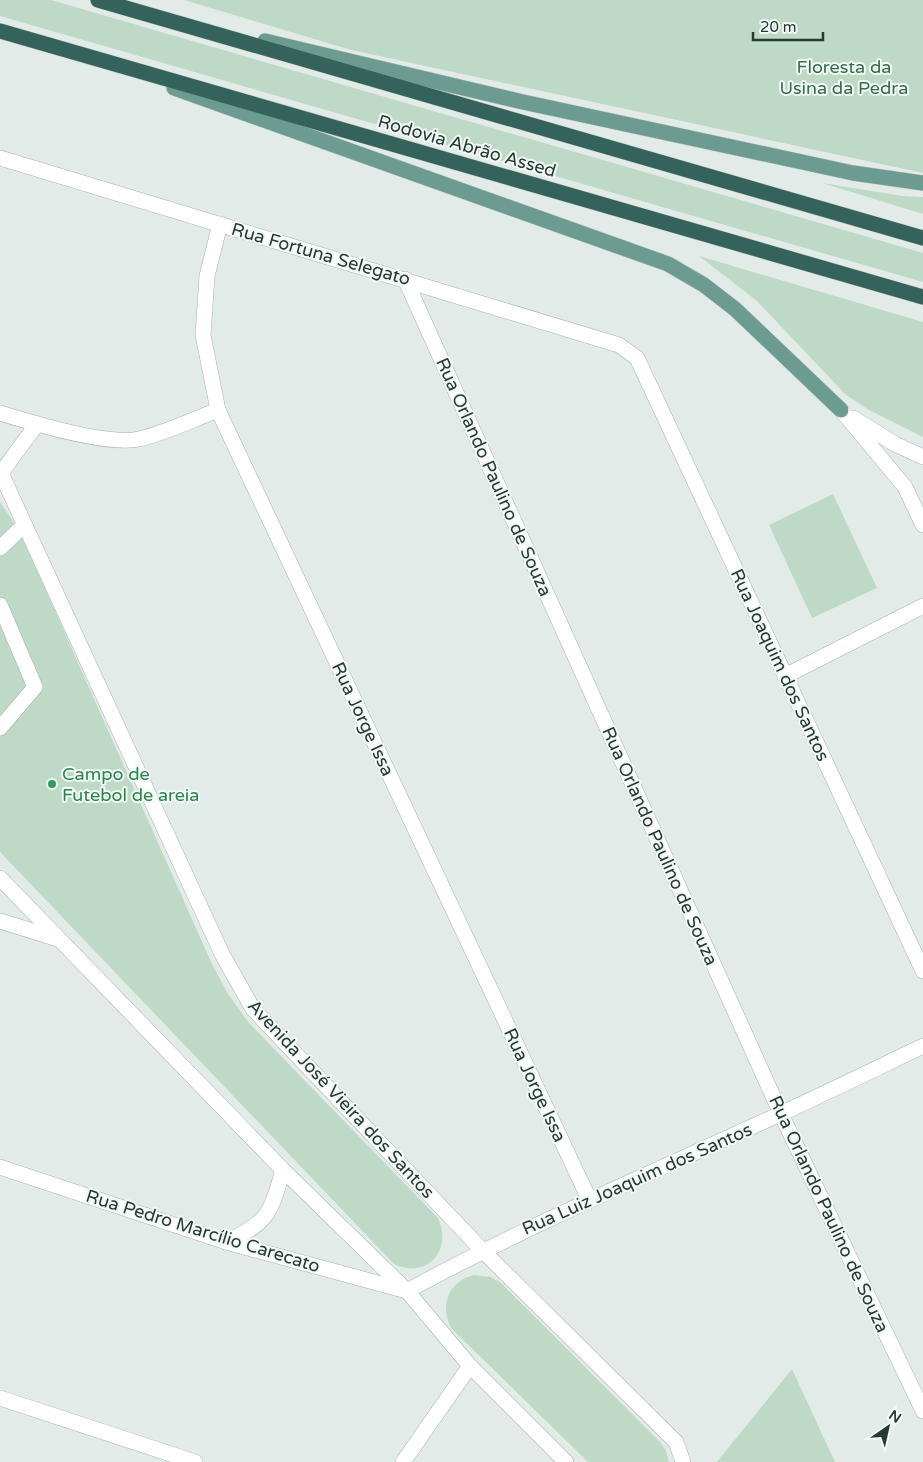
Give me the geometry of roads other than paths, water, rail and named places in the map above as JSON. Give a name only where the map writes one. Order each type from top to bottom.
[{"type":"highway","points":[[98,0],[923,238]]},
{"type":"highway","name":"Rodovia Abrão Assed","points":[[0,31],[923,297]]},
{"type":"main road","points":[[138,12],[532,104],[853,173],[923,183]]},
{"type":"main road","points":[[86,56],[668,264],[704,285],[735,309],[841,410]]},
{"type":"street","name":"Rua Fortuna Selegato","points":[[0,158],[405,278],[619,345],[637,358]]},
{"type":"street","name":"Rua Jorge Issa","points":[[220,224],[207,276],[203,335],[218,410],[588,1199]]},
{"type":"street","name":"Rua Orlando Paulino de Souza","points":[[405,278],[781,1114],[923,1411]]},
{"type":"street","name":"Rua Joaquim dos Santos","points":[[637,358],[923,971]]},
{"type":"street","points":[[0,413],[37,424],[120,441],[139,439],[218,410]]},
{"type":"street","points":[[841,410],[895,444],[923,457]]},
{"type":"street","points":[[841,410],[905,487],[923,525]]},
{"type":"street","points":[[1,472],[37,424]]},
{"type":"street","name":"Avenida José Vieira dos Santos","points":[[1,472],[222,954],[253,1010],[482,1250],[676,1442],[683,1462]]},
{"type":"street","points":[[0,548],[19,530]]},
{"type":"street","points":[[0,605],[35,687],[0,728]]},
{"type":"street","points":[[785,676],[923,606]]},
{"type":"street","points":[[0,878],[282,1170],[407,1291],[470,1366],[566,1462]]},
{"type":"street","points":[[0,921],[60,940]]},
{"type":"street","name":"Rua Luiz Joaquim dos Santos","points":[[407,1291],[482,1250],[588,1199],[781,1114],[923,1046]]},
{"type":"street","name":"Rua Pedro Marcílio Carecato","points":[[0,1167],[226,1242],[407,1291]]},
{"type":"street","points":[[226,1242],[254,1229],[272,1207],[282,1170]]},
{"type":"street","points":[[403,1462],[470,1366]]},
{"type":"street","points":[[0,1398],[194,1462]]},
{"type":"place","name":"Campo de Futebol de areia","points":[[52,784]]},
{"type":"park label","name":"Floresta da Usina da Pedra","points":[[844,77]]}]
